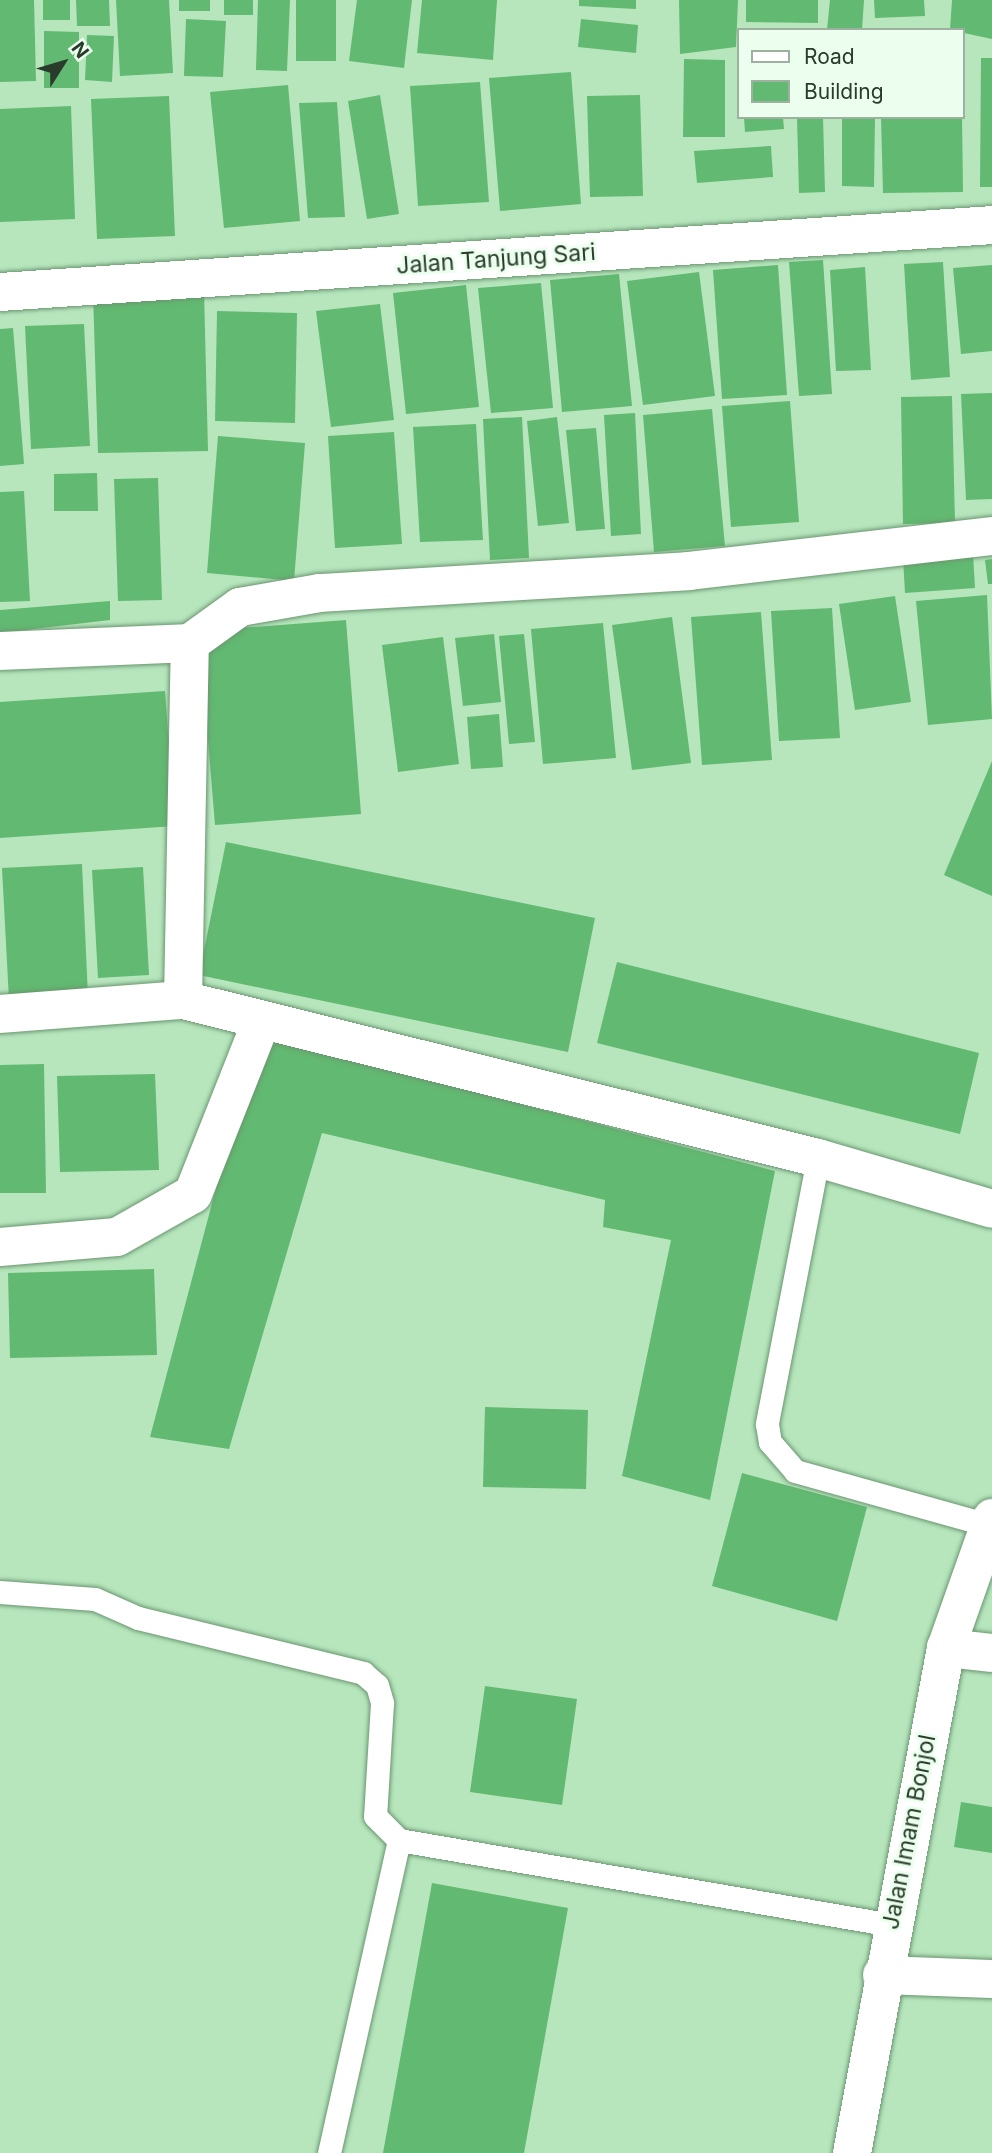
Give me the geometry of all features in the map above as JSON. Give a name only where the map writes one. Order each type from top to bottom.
[{"type":"street","name":"Jalan Tanjung Sari","points":[[0,292],[992,225]]},
{"type":"street","points":[[0,651],[190,643],[240,607],[320,593],[689,571],[992,536]]},
{"type":"street","points":[[183,1000],[190,643]]},
{"type":"street","points":[[0,1014],[183,1000],[818,1158],[992,1209]]},
{"type":"street","points":[[0,1247],[117,1237],[193,1194],[262,1020]]},
{"type":"street","name":"Jalan Imam Bonjol","points":[[852,2153],[882,1975],[946,1648],[991,1521]]},
{"type":"street","points":[[946,1648],[992,1653]]},
{"type":"street","points":[[882,1975],[992,1979]]},
{"type":"lane","points":[[818,1158],[768,1424],[770,1441],[795,1471],[991,1521]]},
{"type":"lane","points":[[0,1592],[95,1599],[138,1618],[363,1673],[377,1685],[382,1703],[375,1816],[399,1840],[892,1925]]},
{"type":"lane","points":[[328,2153],[399,1840]]},
{"type":"building","points":[[0,0],[34,0],[36,81],[0,82]]},
{"type":"building","points":[[43,0],[70,0],[70,20],[43,20]]},
{"type":"building","points":[[76,0],[109,0],[110,26],[77,26]]},
{"type":"building","points":[[116,0],[169,0],[173,73],[120,76]]},
{"type":"building","points":[[179,0],[210,0],[210,11],[179,11]]},
{"type":"building","points":[[224,0],[253,0],[253,15],[224,15]]},
{"type":"building","points":[[258,0],[290,0],[287,71],[256,70]]},
{"type":"building","points":[[296,0],[336,0],[336,61],[296,61]]},
{"type":"building","points":[[357,0],[412,0],[404,68],[349,61]]},
{"type":"building","points":[[422,0],[497,0],[493,60],[417,53]]},
{"type":"building","points":[[579,0],[636,0],[636,9],[579,6]]},
{"type":"building","points":[[679,0],[738,0],[736,47],[680,54]]},
{"type":"building","points":[[746,0],[818,0],[818,23],[746,22]]},
{"type":"building","points":[[830,0],[864,0],[862,28],[827,28]]},
{"type":"building","points":[[874,0],[924,0],[925,16],[875,18]]},
{"type":"building","points":[[952,0],[992,0],[992,39],[964,33],[964,28],[950,28]]},
{"type":"building","points":[[186,19],[226,21],[223,77],[184,76]]},
{"type":"building","points":[[581,19],[638,25],[636,53],[578,47]]},
{"type":"building","points":[[44,31],[79,32],[79,88],[44,88]]},
{"type":"building","points":[[87,35],[114,36],[112,82],[85,80]]},
{"type":"building","points":[[981,58],[992,58],[992,187],[980,187]]},
{"type":"building","points":[[684,59],[725,60],[725,137],[683,137]]},
{"type":"building","points":[[571,72],[581,204],[500,211],[489,78]]},
{"type":"building","points":[[480,82],[489,202],[418,206],[410,86]]},
{"type":"building","points":[[288,85],[300,221],[224,228],[210,92]]},
{"type":"building","points":[[380,95],[399,214],[367,219],[348,101]]},
{"type":"building","points":[[640,95],[643,196],[590,197],[587,96]]},
{"type":"building","points":[[169,96],[175,236],[97,239],[91,99]]},
{"type":"building","points":[[337,102],[345,217],[308,218],[299,103]]},
{"type":"building","points":[[71,106],[75,219],[0,222],[0,109]]},
{"type":"building","points":[[744,119],[783,119],[784,129],[745,132]]},
{"type":"building","points":[[797,119],[823,119],[825,192],[799,193]]},
{"type":"building","points":[[842,119],[875,119],[874,187],[842,186]]},
{"type":"building","points":[[881,119],[962,119],[963,192],[883,193]]},
{"type":"building","points":[[771,146],[773,177],[697,183],[694,151]]},
{"type":"building","points":[[823,260],[832,394],[799,396],[789,262]]},
{"type":"building","points":[[943,262],[950,377],[911,380],[904,264]]},
{"type":"building","points":[[778,265],[787,395],[722,399],[713,270]]},
{"type":"building","points":[[992,265],[992,351],[961,354],[953,268]]},
{"type":"building","points":[[865,267],[871,370],[836,371],[830,270]]},
{"type":"building","points":[[699,272],[715,396],[643,405],[627,281]]},
{"type":"building","points":[[619,274],[632,406],[562,412],[550,280]]},
{"type":"building","points":[[541,283],[553,408],[491,413],[478,288]]},
{"type":"building","points":[[466,285],[479,407],[406,414],[393,293]]},
{"type":"building","points":[[204,291],[208,451],[98,453],[93,294]]},
{"type":"building","points":[[380,304],[394,420],[331,427],[316,311]]},
{"type":"building","points":[[217,311],[297,313],[295,423],[215,421]]},
{"type":"building","points":[[84,324],[90,446],[31,449],[25,326]]},
{"type":"building","points":[[13,328],[24,464],[0,466],[0,329]]},
{"type":"building","points":[[992,393],[992,499],[966,500],[961,394]]},
{"type":"building","points":[[952,396],[955,523],[903,524],[901,397]]},
{"type":"building","points":[[790,401],[799,522],[731,527],[722,406]]},
{"type":"building","points":[[712,409],[725,546],[654,552],[643,415]]},
{"type":"building","points":[[635,413],[641,534],[611,536],[604,415]]},
{"type":"building","points":[[522,417],[529,558],[490,560],[483,419]]},
{"type":"building","points":[[557,417],[569,523],[538,526],[527,421]]},
{"type":"building","points":[[476,424],[483,540],[420,542],[413,427]]},
{"type":"building","points":[[596,428],[605,529],[576,531],[566,430]]},
{"type":"building","points":[[394,432],[402,544],[335,548],[328,436]]},
{"type":"building","points":[[218,436],[305,443],[294,581],[207,573]]},
{"type":"building","points":[[97,473],[98,511],[54,511],[54,474]]},
{"type":"building","points":[[158,478],[162,600],[118,601],[114,479]]},
{"type":"building","points":[[24,491],[30,601],[0,602],[0,492]]},
{"type":"building","points":[[973,554],[975,588],[905,593],[903,558]]},
{"type":"building","points":[[992,559],[992,584],[988,584],[985,560]]},
{"type":"building","points":[[987,595],[992,719],[928,725],[916,601]]},
{"type":"building","points":[[895,596],[911,702],[855,710],[839,604]]},
{"type":"building","points":[[110,601],[110,620],[0,633],[0,610]]},
{"type":"building","points":[[832,608],[840,738],[779,741],[771,611]]},
{"type":"building","points":[[761,612],[772,760],[702,765],[691,617]]},
{"type":"building","points":[[672,617],[691,763],[632,770],[612,625]]},
{"type":"building","points":[[346,620],[361,814],[215,825],[199,631]]},
{"type":"building","points":[[603,623],[616,758],[543,764],[531,629]]},
{"type":"building","points":[[494,634],[501,702],[463,706],[455,638]]},
{"type":"building","points":[[524,634],[535,742],[509,744],[499,636]]},
{"type":"building","points":[[443,637],[459,764],[398,772],[382,645]]},
{"type":"building","points":[[165,691],[175,826],[0,838],[0,702]]},
{"type":"building","points":[[499,714],[503,767],[471,769],[467,717]]},
{"type":"building","points":[[992,761],[992,896],[944,875]]},
{"type":"building","points":[[226,842],[595,918],[568,1052],[199,975]]},
{"type":"building","points":[[82,864],[88,997],[9,1000],[2,868]]},
{"type":"building","points":[[143,867],[149,975],[98,978],[92,870]]},
{"type":"building","points":[[617,962],[979,1053],[960,1134],[597,1043]]},
{"type":"building","points":[[257,1034],[775,1171],[710,1500],[622,1476],[671,1240],[603,1227],[605,1200],[322,1133],[229,1449],[150,1437]]},
{"type":"building","points":[[44,1064],[46,1193],[0,1193],[0,1065]]},
{"type":"building","points":[[155,1074],[159,1170],[60,1172],[57,1076]]},
{"type":"building","points":[[154,1269],[157,1355],[10,1358],[8,1273]]},
{"type":"building","points":[[485,1407],[588,1410],[586,1489],[483,1487]]},
{"type":"building","points":[[742,1473],[867,1507],[837,1621],[712,1586]]},
{"type":"building","points":[[485,1686],[577,1699],[562,1805],[470,1792]]},
{"type":"building","points":[[961,1802],[992,1807],[992,1853],[954,1847]]},
{"type":"building","points":[[432,1883],[568,1908],[524,2153],[383,2153]]}]
